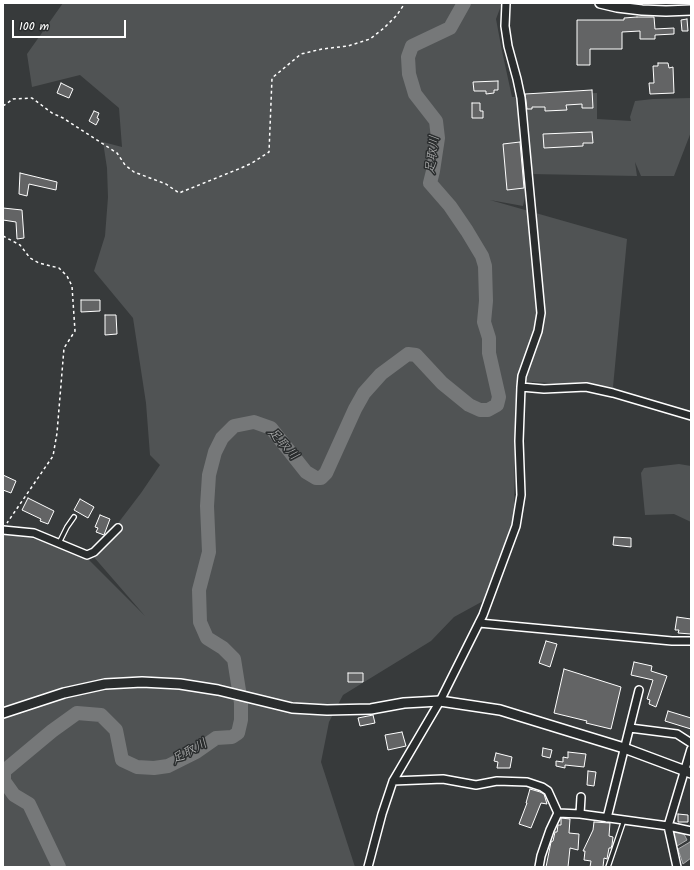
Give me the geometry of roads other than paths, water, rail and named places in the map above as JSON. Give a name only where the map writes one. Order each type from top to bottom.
[{"type":"street","points":[[368,867],[382,814],[393,782],[440,701],[479,623],[516,526],[521,495],[519,442],[520,387],[522,376],[538,331],[541,312],[521,98],[504,26],[506,3]]},
{"type":"street","points":[[600,3],[642,10],[691,10]]},
{"type":"street","points":[[520,387],[544,389],[586,387],[613,393],[691,416]]},
{"type":"street","points":[[5,527],[34,533],[87,554],[94,552],[118,528]]},
{"type":"street","points":[[479,623],[672,641],[691,641]]},
{"type":"street","points":[[3,713],[64,692],[105,684],[142,682],[180,684],[218,690],[292,708],[327,710],[371,709],[404,703],[440,701],[500,710],[624,748],[688,772]]},
{"type":"street","points":[[607,818],[639,690]]},
{"type":"street","points":[[630,728],[677,734],[691,743]]},
{"type":"street","points":[[677,867],[668,826],[688,772],[691,749]]},
{"type":"street","points":[[393,782],[443,779],[476,785],[497,782],[527,782],[542,787],[548,791],[558,813],[550,830],[539,867]]},
{"type":"street","points":[[580,814],[581,797]]},
{"type":"street","points":[[558,813],[580,814],[668,826],[691,831]]},
{"type":"lane","points":[[59,543],[74,517]]},
{"type":"lane","points":[[608,867],[624,820]]},
{"type":"waterway","name":"足取川","points":[[59,867],[29,804],[14,795],[4,781],[4,771],[52,731],[77,713],[101,715],[116,730],[122,760],[137,767],[154,768],[168,766],[196,752],[216,738],[232,737],[238,733],[241,720],[241,703],[234,659],[223,648],[207,638],[200,622],[199,590],[209,552],[207,506],[209,475],[215,452],[222,438],[234,426],[254,422],[271,428],[306,472],[316,478],[321,478],[326,473],[355,409],[364,393],[381,374],[408,354],[416,355],[442,383],[469,405],[480,410],[488,410],[497,405],[499,397],[489,353],[489,338],[484,322],[486,301],[485,266],[482,256],[467,231],[450,206],[430,183],[438,138],[436,121],[415,94],[409,74],[408,57],[412,46],[450,28],[464,3]]}]
